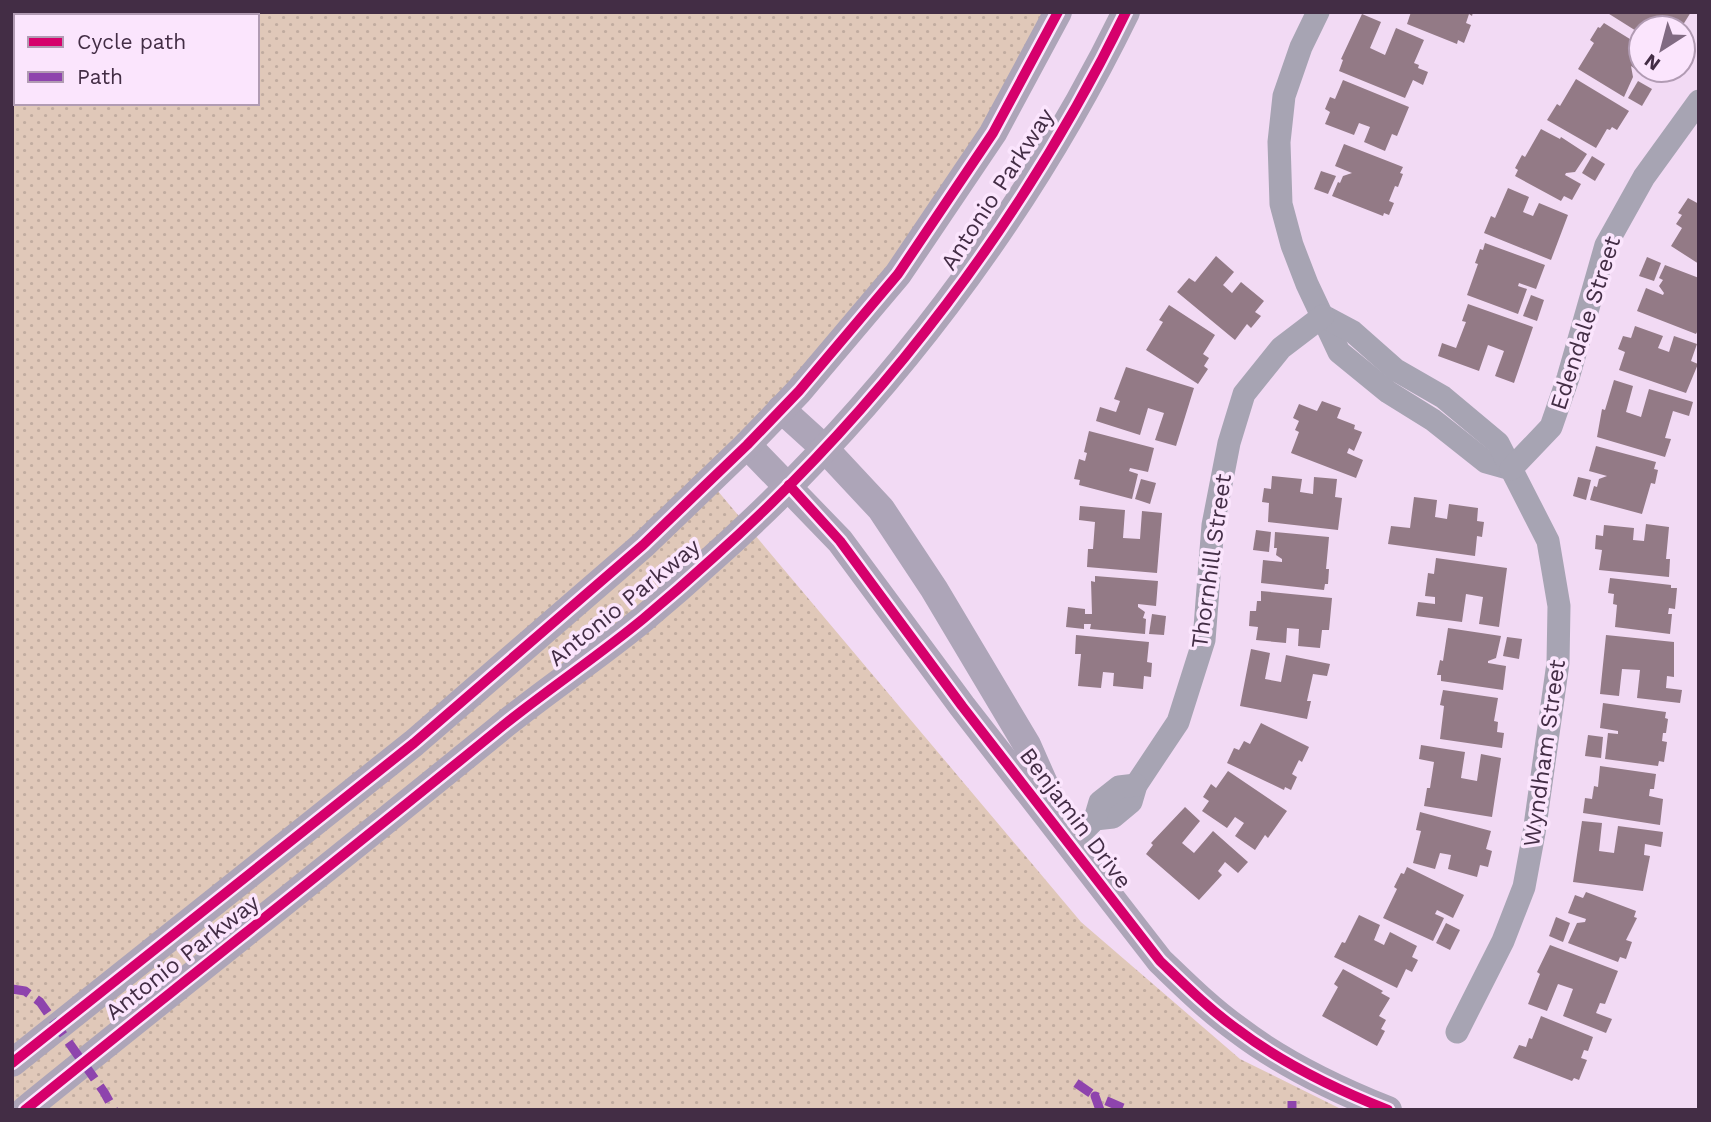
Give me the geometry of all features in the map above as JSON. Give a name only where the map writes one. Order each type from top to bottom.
[{"type":"main road","name":"Antonio Parkway","points":[[13,1063],[414,743],[643,545],[747,445],[781,410],[905,264],[993,134],[1058,12]]},
{"type":"main road","name":"Antonio Parkway","points":[[33,1103],[332,866],[515,716],[641,620],[716,555],[789,485],[825,449],[893,372],[975,266],[1041,166],[1126,12]]},
{"type":"main road","name":"Benjamin Drive","points":[[781,410],[825,449],[881,509],[934,589],[1027,745],[1071,843]]},
{"type":"main road","name":"Benjamin Drive","points":[[747,445],[789,485],[840,541],[962,706],[1160,961],[1237,1029],[1282,1059],[1345,1093],[1388,1110]]},
{"type":"street","points":[[1318,12],[1301,47],[1284,96],[1279,142],[1281,204],[1292,245],[1307,284],[1339,352],[1388,392],[1433,420],[1486,461],[1511,468]]},
{"type":"street","name":"Edendale Street","points":[[1511,468],[1551,427],[1606,245],[1644,177],[1699,101]]},
{"type":"street","name":"Thornhill Street","points":[[1071,843],[1095,819],[1100,802],[1119,787],[1136,785],[1178,722],[1203,640],[1213,526],[1229,443],[1244,394],[1281,348],[1323,316]]},
{"type":"street","name":"Wyndham Street","points":[[1457,1032],[1503,941],[1524,887],[1553,710],[1558,663],[1559,606],[1548,541],[1511,468]]},
{"type":"shaded area","points":[[12,12],[1064,12],[908,278],[706,477],[1081,922],[1240,1059],[1343,1110],[12,1110]]},
{"type":"building","points":[[1411,12],[1473,12],[1472,16],[1469,14],[1466,23],[1471,25],[1464,43],[1458,40],[1457,44],[1407,24]]},
{"type":"building","points":[[1606,12],[1691,12],[1627,14],[1627,25]]},
{"type":"building","points":[[1362,14],[1381,22],[1370,48],[1385,55],[1396,28],[1424,40],[1414,63],[1428,72],[1423,85],[1413,80],[1405,98],[1339,71],[1343,60],[1341,59]]},
{"type":"building","points":[[1604,23],[1627,37],[1627,84],[1630,84],[1624,97],[1578,69],[1594,43],[1590,40],[1598,27]]},
{"type":"building","points":[[1576,79],[1629,111],[1617,130],[1612,127],[1607,129],[1596,148],[1547,120],[1557,104],[1560,106]]},
{"type":"building","points":[[1343,80],[1409,107],[1397,136],[1392,134],[1385,151],[1364,142],[1370,127],[1359,123],[1354,135],[1325,124],[1330,112],[1325,109],[1330,97],[1335,99]]},
{"type":"building","points":[[1636,84],[1643,84],[1652,89],[1642,106],[1628,98]]},
{"type":"building","points":[[1541,129],[1560,139],[1561,137],[1587,154],[1575,172],[1565,175],[1581,184],[1572,200],[1564,196],[1561,201],[1515,176],[1518,170],[1515,168],[1522,155],[1525,157]]},
{"type":"building","points":[[1344,144],[1403,167],[1398,187],[1395,186],[1389,201],[1394,203],[1389,215],[1384,213],[1383,216],[1332,196],[1343,176],[1352,173],[1335,166]]},
{"type":"building","points":[[1592,156],[1605,164],[1595,181],[1582,173]]},
{"type":"building","points":[[1321,171],[1336,176],[1328,194],[1314,189]]},
{"type":"building","points":[[1508,188],[1529,197],[1523,212],[1533,216],[1539,203],[1568,215],[1551,260],[1484,233],[1491,216],[1495,218]]},
{"type":"building","points":[[1688,198],[1699,204],[1699,264],[1671,246],[1682,228],[1676,224],[1682,215],[1678,213]]},
{"type":"building","points":[[1485,243],[1545,265],[1536,289],[1519,283],[1518,286],[1527,289],[1518,314],[1467,295],[1478,264],[1475,263]]},
{"type":"building","points":[[1216,256],[1234,272],[1223,285],[1232,293],[1241,282],[1264,301],[1255,312],[1261,316],[1251,328],[1247,324],[1235,340],[1177,292],[1189,278],[1195,282]]},
{"type":"building","points":[[1647,257],[1661,263],[1654,281],[1639,276]]},
{"type":"building","points":[[1665,265],[1699,278],[1699,328],[1696,334],[1637,311],[1646,288],[1663,295],[1659,286],[1663,280],[1659,278]]},
{"type":"building","points":[[1531,295],[1544,300],[1537,321],[1523,316]]},
{"type":"building","points":[[1468,304],[1533,327],[1514,383],[1495,376],[1504,351],[1488,345],[1479,371],[1438,356],[1442,343],[1456,348],[1466,322],[1462,321]]},
{"type":"building","points":[[1169,305],[1215,335],[1203,354],[1209,358],[1204,366],[1208,369],[1198,384],[1146,350],[1163,322],[1159,320]]},
{"type":"building","points":[[1635,326],[1663,336],[1658,348],[1669,352],[1674,336],[1697,344],[1691,361],[1698,364],[1686,393],[1619,370],[1625,352],[1618,349],[1623,336],[1631,338]]},
{"type":"building","points":[[1126,367],[1194,388],[1176,446],[1155,440],[1164,413],[1148,408],[1140,435],[1096,421],[1100,407],[1116,412],[1120,401],[1114,399]]},
{"type":"building","points":[[1614,380],[1633,386],[1626,412],[1641,417],[1649,389],[1693,402],[1689,416],[1673,411],[1665,438],[1671,439],[1665,457],[1597,437],[1602,409],[1605,410]]},
{"type":"building","points":[[1322,401],[1341,408],[1337,418],[1355,425],[1354,429],[1362,432],[1354,451],[1349,448],[1347,453],[1363,460],[1356,478],[1291,453],[1299,432],[1295,430],[1299,421],[1293,418],[1299,404],[1317,411]]},
{"type":"building","points":[[1089,431],[1154,448],[1148,472],[1130,468],[1129,471],[1138,474],[1132,499],[1079,485],[1080,480],[1074,479],[1079,459],[1085,461],[1087,453],[1084,452]]},
{"type":"building","points":[[1596,446],[1656,462],[1654,469],[1658,470],[1655,484],[1651,483],[1642,514],[1590,500],[1594,486],[1597,487],[1599,479],[1607,476],[1589,471]]},
{"type":"building","points":[[1272,476],[1302,479],[1300,492],[1313,494],[1314,477],[1337,479],[1335,497],[1342,498],[1338,530],[1268,522],[1269,503],[1262,502],[1264,488],[1271,489]]},
{"type":"building","points":[[1578,477],[1591,480],[1586,500],[1573,496]]},
{"type":"building","points":[[1141,479],[1156,483],[1150,504],[1135,499]]},
{"type":"building","points":[[1414,497],[1437,500],[1435,517],[1447,519],[1449,504],[1478,508],[1477,521],[1484,522],[1482,537],[1477,536],[1475,556],[1388,544],[1391,526],[1410,528]]},
{"type":"building","points":[[1080,506],[1125,510],[1123,538],[1140,539],[1142,511],[1162,513],[1157,573],[1087,567],[1088,549],[1093,549],[1095,522],[1079,520]]},
{"type":"building","points":[[1646,524],[1669,527],[1666,559],[1670,559],[1669,577],[1599,570],[1602,550],[1595,549],[1596,535],[1603,536],[1604,525],[1634,528],[1633,540],[1644,541]]},
{"type":"building","points":[[1256,530],[1271,532],[1269,552],[1253,550]]},
{"type":"building","points":[[1275,532],[1329,537],[1326,569],[1329,569],[1328,584],[1325,584],[1324,590],[1261,583],[1263,560],[1282,562],[1276,555],[1277,548],[1274,548]]},
{"type":"building","points":[[1436,558],[1507,568],[1499,627],[1479,624],[1483,597],[1466,594],[1462,622],[1416,616],[1418,602],[1435,604],[1435,597],[1425,596],[1428,573],[1434,574]]},
{"type":"building","points":[[1095,576],[1158,581],[1156,606],[1138,604],[1145,612],[1145,634],[1090,629],[1091,624],[1084,624],[1084,629],[1066,627],[1068,607],[1085,609],[1085,614],[1092,614],[1091,581],[1095,582]]},
{"type":"building","points":[[1610,578],[1677,588],[1675,609],[1669,608],[1668,614],[1672,614],[1670,634],[1615,627],[1617,605],[1613,604],[1614,594],[1608,593]]},
{"type":"building","points":[[1261,591],[1332,598],[1329,630],[1322,630],[1320,648],[1298,646],[1299,629],[1287,628],[1286,643],[1256,640],[1258,627],[1249,626],[1250,611],[1256,611],[1257,601],[1261,601]]},
{"type":"building","points":[[1152,614],[1166,616],[1164,635],[1149,634]]},
{"type":"building","points":[[1448,628],[1501,636],[1496,658],[1488,663],[1506,666],[1503,690],[1441,681],[1441,675],[1437,675],[1440,660],[1443,661]]},
{"type":"building","points":[[1076,635],[1149,642],[1147,662],[1152,663],[1151,677],[1144,676],[1143,689],[1113,686],[1114,673],[1103,672],[1101,688],[1078,686],[1081,654],[1075,654]]},
{"type":"building","points":[[1606,635],[1674,642],[1674,677],[1667,676],[1666,688],[1682,690],[1680,703],[1637,698],[1640,670],[1622,669],[1619,696],[1600,694]]},
{"type":"building","points":[[1507,637],[1522,639],[1519,659],[1503,656]]},
{"type":"building","points":[[1251,649],[1270,653],[1265,679],[1281,682],[1286,655],[1330,664],[1327,676],[1313,674],[1307,701],[1311,701],[1307,719],[1240,706]]},
{"type":"building","points":[[1443,690],[1498,698],[1494,721],[1498,722],[1497,732],[1504,733],[1502,748],[1440,739]]},
{"type":"building","points":[[1603,703],[1666,712],[1665,718],[1668,719],[1662,741],[1667,742],[1664,762],[1659,761],[1658,766],[1605,759],[1608,733],[1618,734],[1618,731],[1600,728]]},
{"type":"building","points":[[1261,723],[1309,747],[1292,774],[1297,777],[1291,790],[1285,787],[1284,790],[1227,763],[1234,748],[1239,750],[1244,741],[1250,744]]},
{"type":"building","points":[[1588,735],[1603,737],[1601,758],[1585,756]]},
{"type":"building","points":[[1421,745],[1465,752],[1461,778],[1477,781],[1481,754],[1501,758],[1492,817],[1424,806],[1434,762],[1419,759]]},
{"type":"building","points":[[1600,766],[1656,774],[1654,789],[1650,789],[1649,796],[1663,799],[1660,825],[1583,813],[1585,798],[1592,799],[1594,786],[1598,787]]},
{"type":"building","points":[[1228,771],[1287,811],[1268,838],[1265,835],[1255,850],[1235,836],[1244,823],[1235,817],[1227,828],[1202,811],[1209,801],[1203,797],[1211,784],[1216,788]]},
{"type":"building","points":[[1185,807],[1200,821],[1182,843],[1194,853],[1213,831],[1248,862],[1238,873],[1225,862],[1218,871],[1222,875],[1199,900],[1146,854],[1153,845],[1151,843]]},
{"type":"building","points":[[1420,812],[1491,831],[1486,849],[1492,851],[1488,867],[1480,865],[1477,877],[1448,869],[1451,855],[1440,853],[1435,869],[1413,863],[1421,831],[1416,830]]},
{"type":"building","points":[[1582,821],[1602,823],[1599,851],[1614,853],[1618,826],[1663,832],[1661,847],[1645,844],[1644,855],[1650,856],[1643,891],[1573,882]]},
{"type":"building","points":[[1407,867],[1464,895],[1453,918],[1437,910],[1435,914],[1444,918],[1433,941],[1383,918],[1397,889],[1394,887]]},
{"type":"building","points":[[1586,892],[1636,911],[1634,917],[1637,918],[1626,940],[1632,942],[1626,959],[1620,957],[1618,962],[1568,943],[1577,923],[1585,922],[1586,919],[1568,913],[1575,895],[1583,898]]},
{"type":"building","points":[[1359,915],[1380,925],[1374,940],[1384,945],[1390,932],[1417,946],[1412,957],[1418,960],[1412,972],[1406,969],[1397,988],[1334,957],[1342,942],[1345,943]]},
{"type":"building","points":[[1556,917],[1570,923],[1563,942],[1549,936]]},
{"type":"building","points":[[1446,923],[1460,930],[1450,950],[1436,943]]},
{"type":"building","points":[[1550,945],[1618,971],[1605,1004],[1600,1003],[1596,1013],[1612,1019],[1606,1033],[1563,1016],[1573,989],[1558,984],[1547,1011],[1528,1004],[1540,974],[1537,972]]},
{"type":"building","points":[[1343,969],[1383,991],[1381,993],[1390,998],[1379,1016],[1386,1020],[1381,1029],[1385,1031],[1377,1046],[1322,1016],[1338,987],[1334,984]]},
{"type":"building","points":[[1541,1016],[1593,1037],[1588,1051],[1584,1050],[1581,1058],[1587,1060],[1579,1080],[1574,1078],[1572,1081],[1513,1058],[1519,1045],[1526,1047],[1529,1038],[1532,1039]]},
{"type":"marked path","points":[[12,989],[25,991],[40,1002],[114,1110]]},
{"type":"marked path","points":[[1076,1083],[1095,1096]]},
{"type":"marked path","points":[[1100,1110],[1095,1096],[1128,1110]]},
{"type":"marked path","points":[[1292,1101],[1292,1110]]},
{"type":"cycle path","points":[[12,1063],[414,743],[643,545],[747,445],[799,391],[898,274],[993,133],[1058,12]]},
{"type":"cycle path","points":[[25,1110],[505,724],[643,619],[776,498],[836,437],[893,372],[997,234],[1087,88],[1126,12]]},
{"type":"cycle path","points":[[789,485],[840,541],[962,706],[1160,961],[1197,996],[1255,1042],[1329,1084],[1388,1110]]}]
